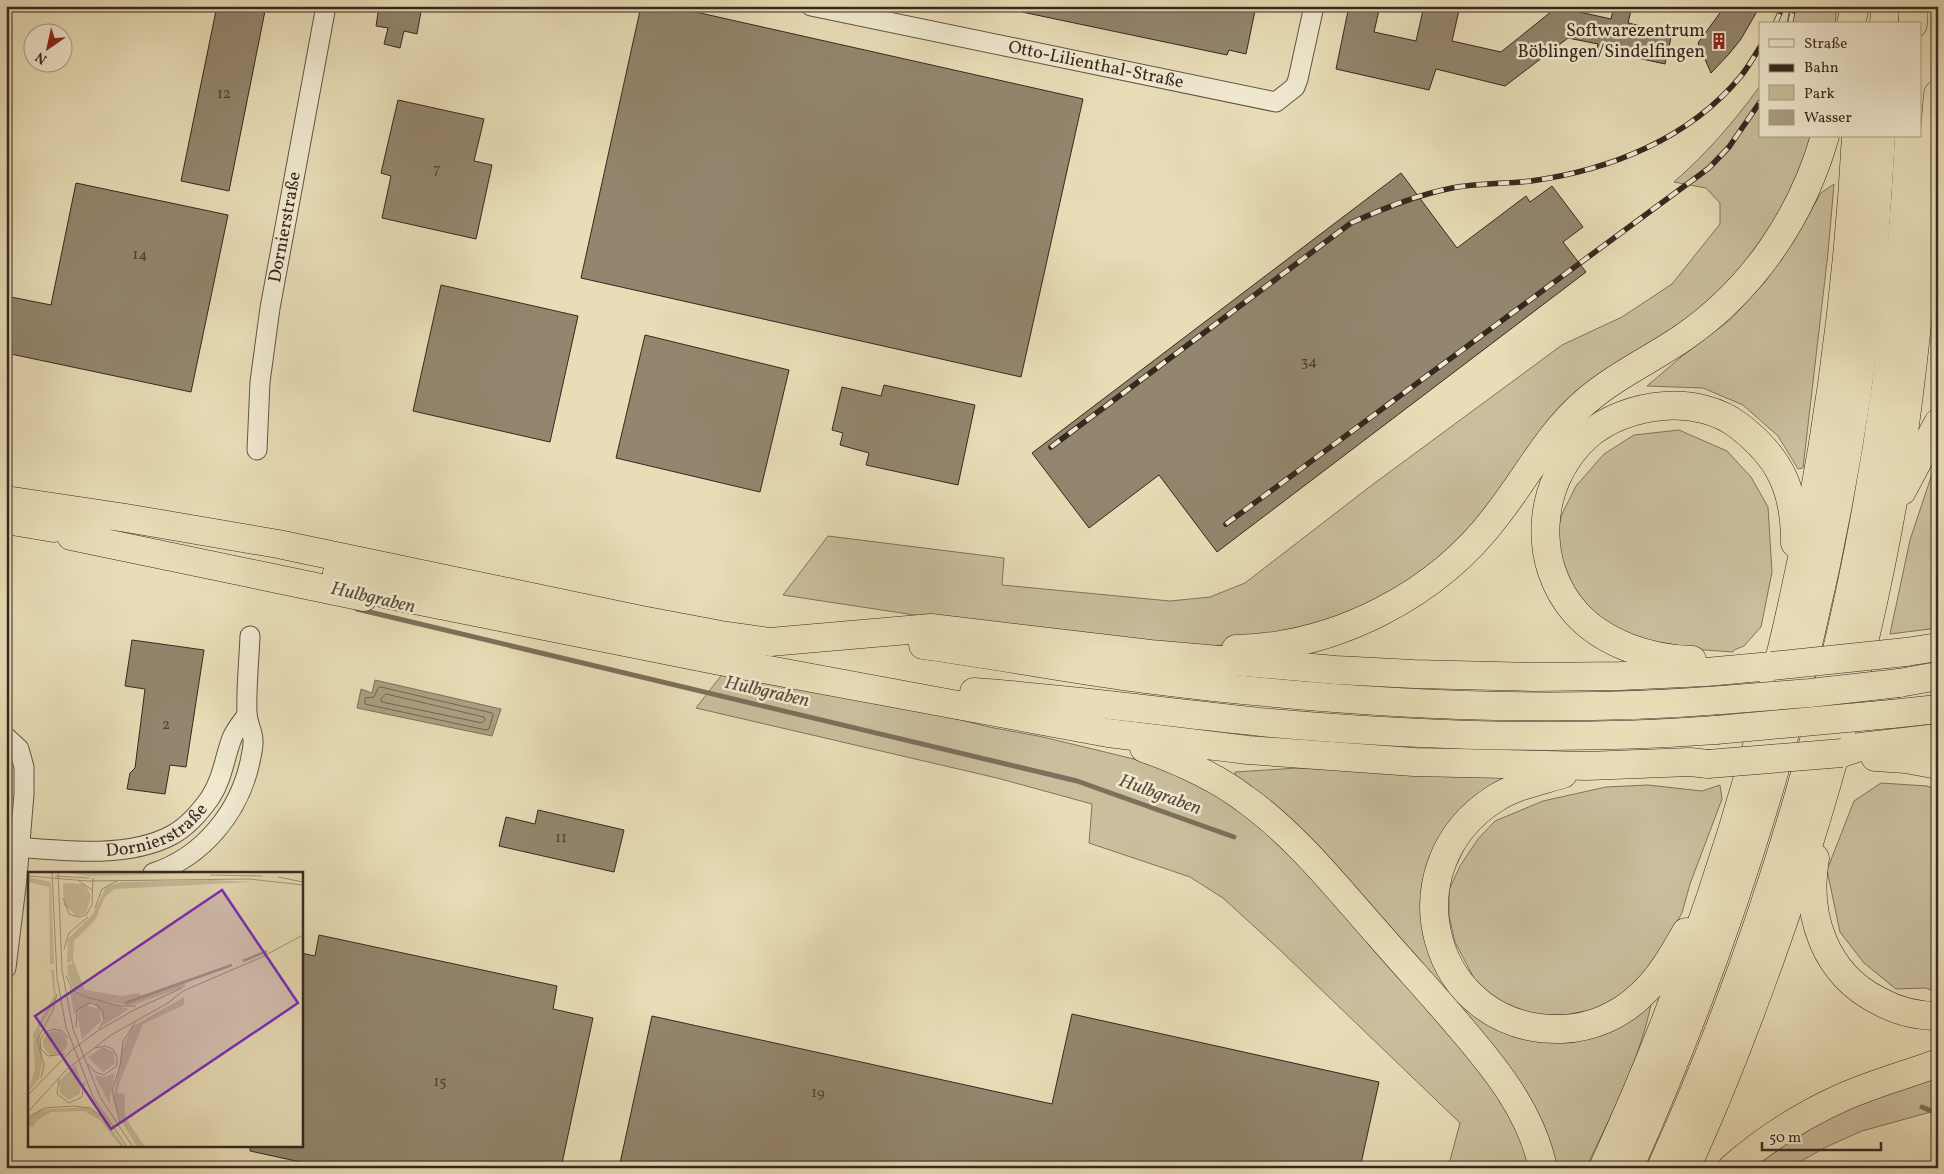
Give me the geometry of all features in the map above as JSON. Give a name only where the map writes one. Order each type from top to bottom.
[{"type":"highway","points":[[1851,22],[1855,6]]},
{"type":"highway","points":[[1855,6],[1858,22]]},
{"type":"highway","points":[[1884,22],[1885,6]]},
{"type":"highway","points":[[1913,6],[1913,22]]},
{"type":"highway","points":[[1686,1168],[1714,1105],[1765,975],[1824,794],[1846,720],[1866,637],[1899,464],[1918,319],[1938,94]]},
{"type":"highway","points":[[1178,656],[1270,646],[1312,638],[1380,613],[1438,576],[1472,545],[1496,517],[1545,445],[1575,411],[1606,386],[1702,325],[1752,275],[1769,254],[1796,208],[1818,158],[1824,138]]},
{"type":"highway","points":[[1603,1168],[1667,1018],[1742,802],[1798,580],[1820,467],[1836,356],[1848,251],[1856,138]]},
{"type":"highway","points":[[1629,1168],[1684,1038],[1734,904],[1768,794],[1812,628],[1837,513],[1860,367],[1870,290],[1881,138]]},
{"type":"highway","points":[[1661,1168],[1723,1021],[1764,906],[1803,780],[1841,634],[1872,480],[1889,366],[1901,257],[1909,138]]},
{"type":"highway","points":[[1748,666],[1686,660],[1644,652],[1612,641],[1594,629],[1576,613],[1554,578],[1546,547],[1545,528],[1552,489],[1571,454],[1585,438],[1598,428],[1631,412],[1652,407],[1677,405],[1698,408],[1717,414],[1735,423],[1754,437],[1766,450],[1778,466],[1787,485],[1795,520],[1798,580]]},
{"type":"highway","points":[[1891,512],[1938,423]]},
{"type":"highway","points":[[6,500],[222,550]]},
{"type":"highway","points":[[6,520],[54,528],[76,525],[770,642],[931,628],[1178,656],[1369,672],[1488,677],[1620,676],[1906,652],[1938,647]]},
{"type":"highway","points":[[278,560],[372,582],[385,594],[720,661],[1108,733],[1248,750],[1349,758],[1458,763],[1587,766],[1690,762],[1708,764],[1842,753],[1860,747],[1938,765]]},
{"type":"highway","points":[[855,635],[1145,679],[1256,692],[1481,706],[1608,706],[1722,700],[1810,693],[1898,683],[1938,676]]},
{"type":"highway","points":[[720,661],[813,670],[951,690],[1254,721],[1440,734],[1569,736],[1716,730],[1938,709]]},
{"type":"highway","points":[[1108,733],[1188,765],[1214,778],[1246,799],[1306,854],[1445,1009],[1509,1088],[1535,1138],[1543,1168]]},
{"type":"highway","points":[[1882,751],[1938,738]]},
{"type":"highway","points":[[1587,766],[1528,784],[1495,799],[1466,824],[1445,855],[1439,868],[1433,898],[1437,933],[1449,966],[1470,994],[1495,1013],[1520,1024],[1546,1029],[1589,1025],[1609,1018],[1640,996],[1657,978],[1712,891]]},
{"type":"highway","points":[[1824,794],[1821,834],[1812,876],[1817,926],[1822,943],[1847,980],[1871,997],[1902,1012],[1938,1016]]},
{"type":"highway","points":[[1732,1168],[1783,1129],[1822,1107],[1866,1088],[1938,1063]]},
{"type":"street","name":"Dornierstraße","points":[[257,450],[260,382],[270,308],[326,6]]},
{"type":"street","name":"Otto-Lilienthal-Straße","points":[[811,6],[1276,102],[1295,87],[1314,6]]},
{"type":"street","name":"Dornierstraße","points":[[155,872],[180,861],[208,841],[235,803],[247,773],[254,742],[247,715],[250,636]]},
{"type":"street","name":"Dornierstraße","points":[[13,846],[90,852],[151,844],[172,835],[192,820],[210,798],[222,774],[232,736],[247,715]]},
{"type":"street","points":[[6,737],[19,750],[24,767],[24,794],[13,846],[17,878],[6,968]]},
{"type":"green space","points":[[1790,6],[1837,6],[1835,22],[1787,22]]},
{"type":"green space","points":[[1759,87],[1759,138],[1814,138],[1788,206],[1749,265],[1711,306],[1625,363],[1458,548],[1365,611],[1224,645],[1204,646],[941,619],[783,595],[828,536],[1004,558],[1002,585],[1170,601],[1210,597],[1245,583],[1372,485],[1562,345],[1622,317],[1672,284],[1720,224],[1720,203],[1706,188],[1674,182],[1720,137]]},
{"type":"green space","points":[[1834,184],[1828,253],[1803,468],[1798,469],[1778,436],[1743,405],[1703,388],[1647,386],[1681,357],[1730,320],[1765,282],[1794,240],[1821,193]]},
{"type":"green space","points":[[1679,430],[1727,451],[1751,477],[1768,507],[1772,572],[1761,627],[1744,646],[1733,652],[1663,647],[1622,632],[1591,611],[1566,577],[1555,539],[1562,514],[1576,486],[1604,454],[1634,435]]},
{"type":"green space","points":[[1938,462],[1938,628],[1890,634],[1910,540],[1934,468]]},
{"type":"green space","points":[[731,663],[989,727],[1043,737],[1142,761],[1193,780],[1221,796],[1276,841],[1309,873],[1468,1050],[1516,1120],[1532,1168],[1448,1168],[1460,1123],[1223,898],[1190,877],[1089,843],[1092,804],[997,778],[696,708]]},
{"type":"green space","points":[[1298,768],[1525,778],[1493,789],[1425,930],[1501,1028],[1652,1000],[1633,1065],[1586,1168],[1551,1168],[1543,1140],[1235,780],[1235,772]]},
{"type":"green space","points":[[1881,783],[1927,786],[1938,790],[1938,992],[1925,988],[1896,989],[1864,963],[1840,932],[1827,870],[1854,801]]},
{"type":"green space","points":[[1648,785],[1702,791],[1720,785],[1722,799],[1690,884],[1682,913],[1664,944],[1640,978],[1620,995],[1595,1009],[1565,1015],[1539,1015],[1512,1008],[1478,986],[1455,942],[1449,916],[1449,890],[1460,866],[1478,839],[1495,821],[1543,801],[1606,787]]},
{"type":"green space","points":[[1938,1077],[1938,1110],[1862,1131],[1826,1147],[1789,1168],[1745,1168],[1831,1114]]},
{"type":"water","points":[[375,680],[501,709],[492,736],[357,708],[361,689],[372,693]]},
{"type":"building","points":[[217,6],[266,6],[229,191],[181,181]]},
{"type":"building","points":[[379,6],[422,6],[417,34],[404,31],[400,48],[384,44],[388,28],[376,26]]},
{"type":"building","points":[[641,6],[669,6],[1083,99],[1021,377],[581,278]]},
{"type":"building","points":[[1023,6],[1256,6],[1246,54],[1229,50],[1227,55],[1022,12]]},
{"type":"building","name":"Softwarezentrum Böblingen/Sindelfingen","points":[[1349,6],[1380,6],[1374,32],[1416,41],[1424,6],[1460,6],[1452,41],[1501,52],[1557,7],[1611,19],[1614,6],[1632,6],[1628,23],[1672,33],[1665,64],[1597,49],[1598,44],[1568,38],[1505,86],[1436,69],[1429,90],[1336,69]]},
{"type":"building","name":"Softwarezentrum Böblingen/Sindelfingen","points":[[1725,6],[1760,6],[1741,39],[1711,73],[1698,43]]},
{"type":"building","points":[[398,100],[484,119],[474,161],[492,165],[476,239],[382,218],[391,176],[381,173]]},
{"type":"building","points":[[1401,173],[1457,248],[1526,196],[1530,202],[1552,186],[1583,227],[1563,242],[1586,272],[1217,552],[1159,475],[1089,528],[1032,453]]},
{"type":"building","points":[[76,183],[228,215],[191,392],[6,353],[6,296],[51,305]]},
{"type":"building","points":[[441,285],[578,316],[550,442],[413,411]]},
{"type":"building","points":[[645,335],[789,370],[760,492],[616,458]]},
{"type":"building","points":[[884,385],[975,405],[958,485],[866,465],[869,453],[840,445],[843,433],[832,430],[842,387],[881,396]]},
{"type":"building","points":[[132,640],[204,650],[186,767],[170,765],[165,794],[127,789],[130,773],[135,768],[145,689],[125,686]]},
{"type":"building","points":[[538,810],[624,830],[614,872],[499,846],[506,817],[535,824]]},
{"type":"building","points":[[319,935],[557,986],[553,1009],[593,1018],[561,1168],[328,1168],[250,1151],[250,1146],[302,1146],[302,953],[315,956]]},
{"type":"building","points":[[1072,1014],[1379,1082],[1360,1168],[619,1168],[652,1016],[1052,1104]]},
{"type":"waterway","name":"Hulbgraben","points":[[357,609],[1077,781],[1234,837]]},
{"type":"waterway","name":"Hulbgraben","points":[[1922,1107],[1938,1114]]},
{"type":"railway","points":[[1776,22],[1783,6]]},
{"type":"railway","points":[[1790,22],[1794,6]]},
{"type":"railway","points":[[1051,447],[1351,223],[1401,202],[1426,194],[1462,186],[1531,181],[1561,176],[1618,160],[1673,134],[1697,117],[1720,98],[1741,76],[1759,49]]},
{"type":"railway","points":[[1226,524],[1709,168],[1729,147],[1759,103]]},
{"type":"place","name":"Softwarezentrum Böblingen/Sindelfingen","points":[[1719,41]]}]
